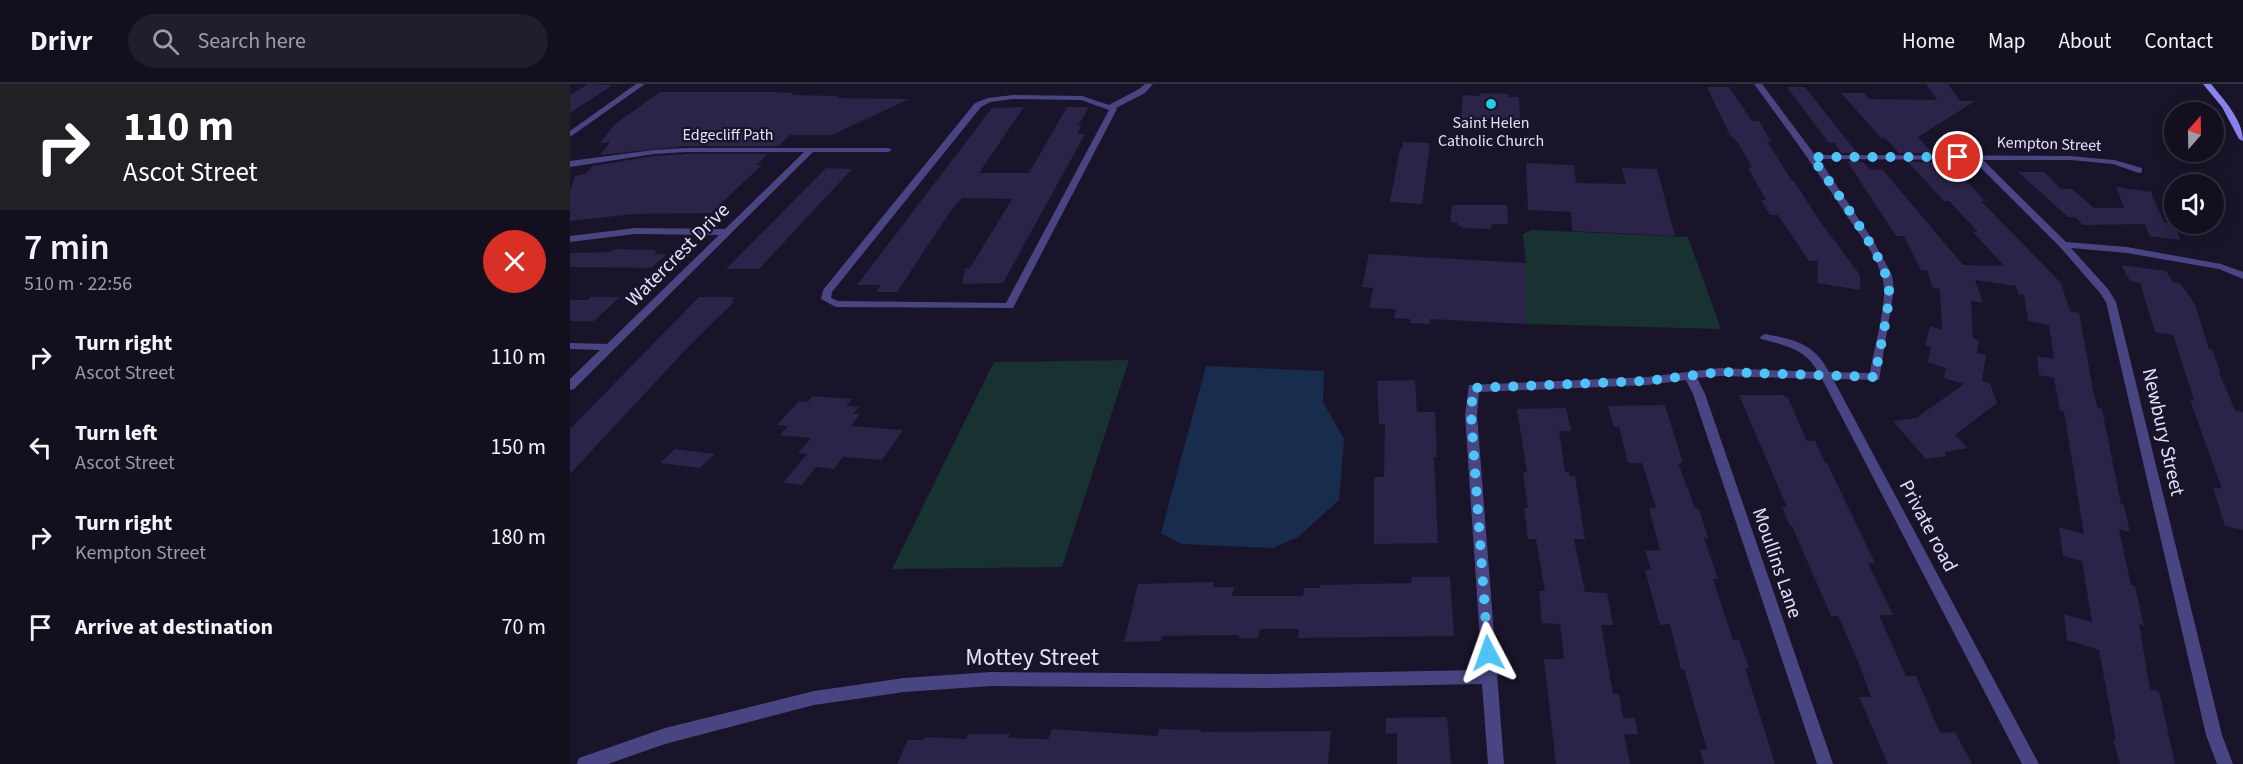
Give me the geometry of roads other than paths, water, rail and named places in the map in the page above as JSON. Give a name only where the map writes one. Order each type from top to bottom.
[{"type":"main road","points":[[2207,84],[2243,139]]},
{"type":"street","points":[[570,135],[641,84]]},
{"type":"street","points":[[1111,107],[1113,109],[1009,306],[836,304],[826,299],[827,292],[978,105],[998,98],[1082,98],[1111,107],[1142,91],[1149,84]]},
{"type":"street","points":[[1496,764],[1471,414],[1473,388],[1616,383],[1720,372],[1875,377],[1889,288],[1887,275],[1879,258],[1812,157],[1758,84]]},
{"type":"street","name":"Watercrest Drive","points":[[570,386],[811,150]]},
{"type":"street","name":"Edgecliff Path","points":[[570,164],[665,151],[888,150]]},
{"type":"street","name":"Kempton Street","points":[[1812,157],[2094,160],[2139,170]]},
{"type":"street","name":"Newbury Street","points":[[1974,157],[2063,245],[2111,302],[2214,735],[2225,764]]},
{"type":"street","points":[[570,239],[604,233],[635,231],[727,232]]},
{"type":"street","points":[[2063,245],[2127,250],[2221,267],[2243,267]]},
{"type":"street","points":[[2221,267],[2243,276]]},
{"type":"street","name":"Private road","points":[[1765,337],[1789,341],[1805,348],[1817,359],[1827,375],[2031,764]]},
{"type":"street","points":[[570,346],[611,346]]},
{"type":"street","name":"Moullins Lane","points":[[1689,376],[1699,394],[1824,764]]},
{"type":"street","name":"Mottey Street","points":[[585,764],[665,736],[814,698],[904,685],[991,679],[1269,681],[1490,677]]},
{"type":"water","points":[[1206,366],[1324,371],[1323,402],[1344,439],[1339,500],[1298,537],[1273,548],[1181,544],[1161,533]]},
{"type":"place","name":"Saint Helen Catholic Church","points":[[1491,104]]}]
